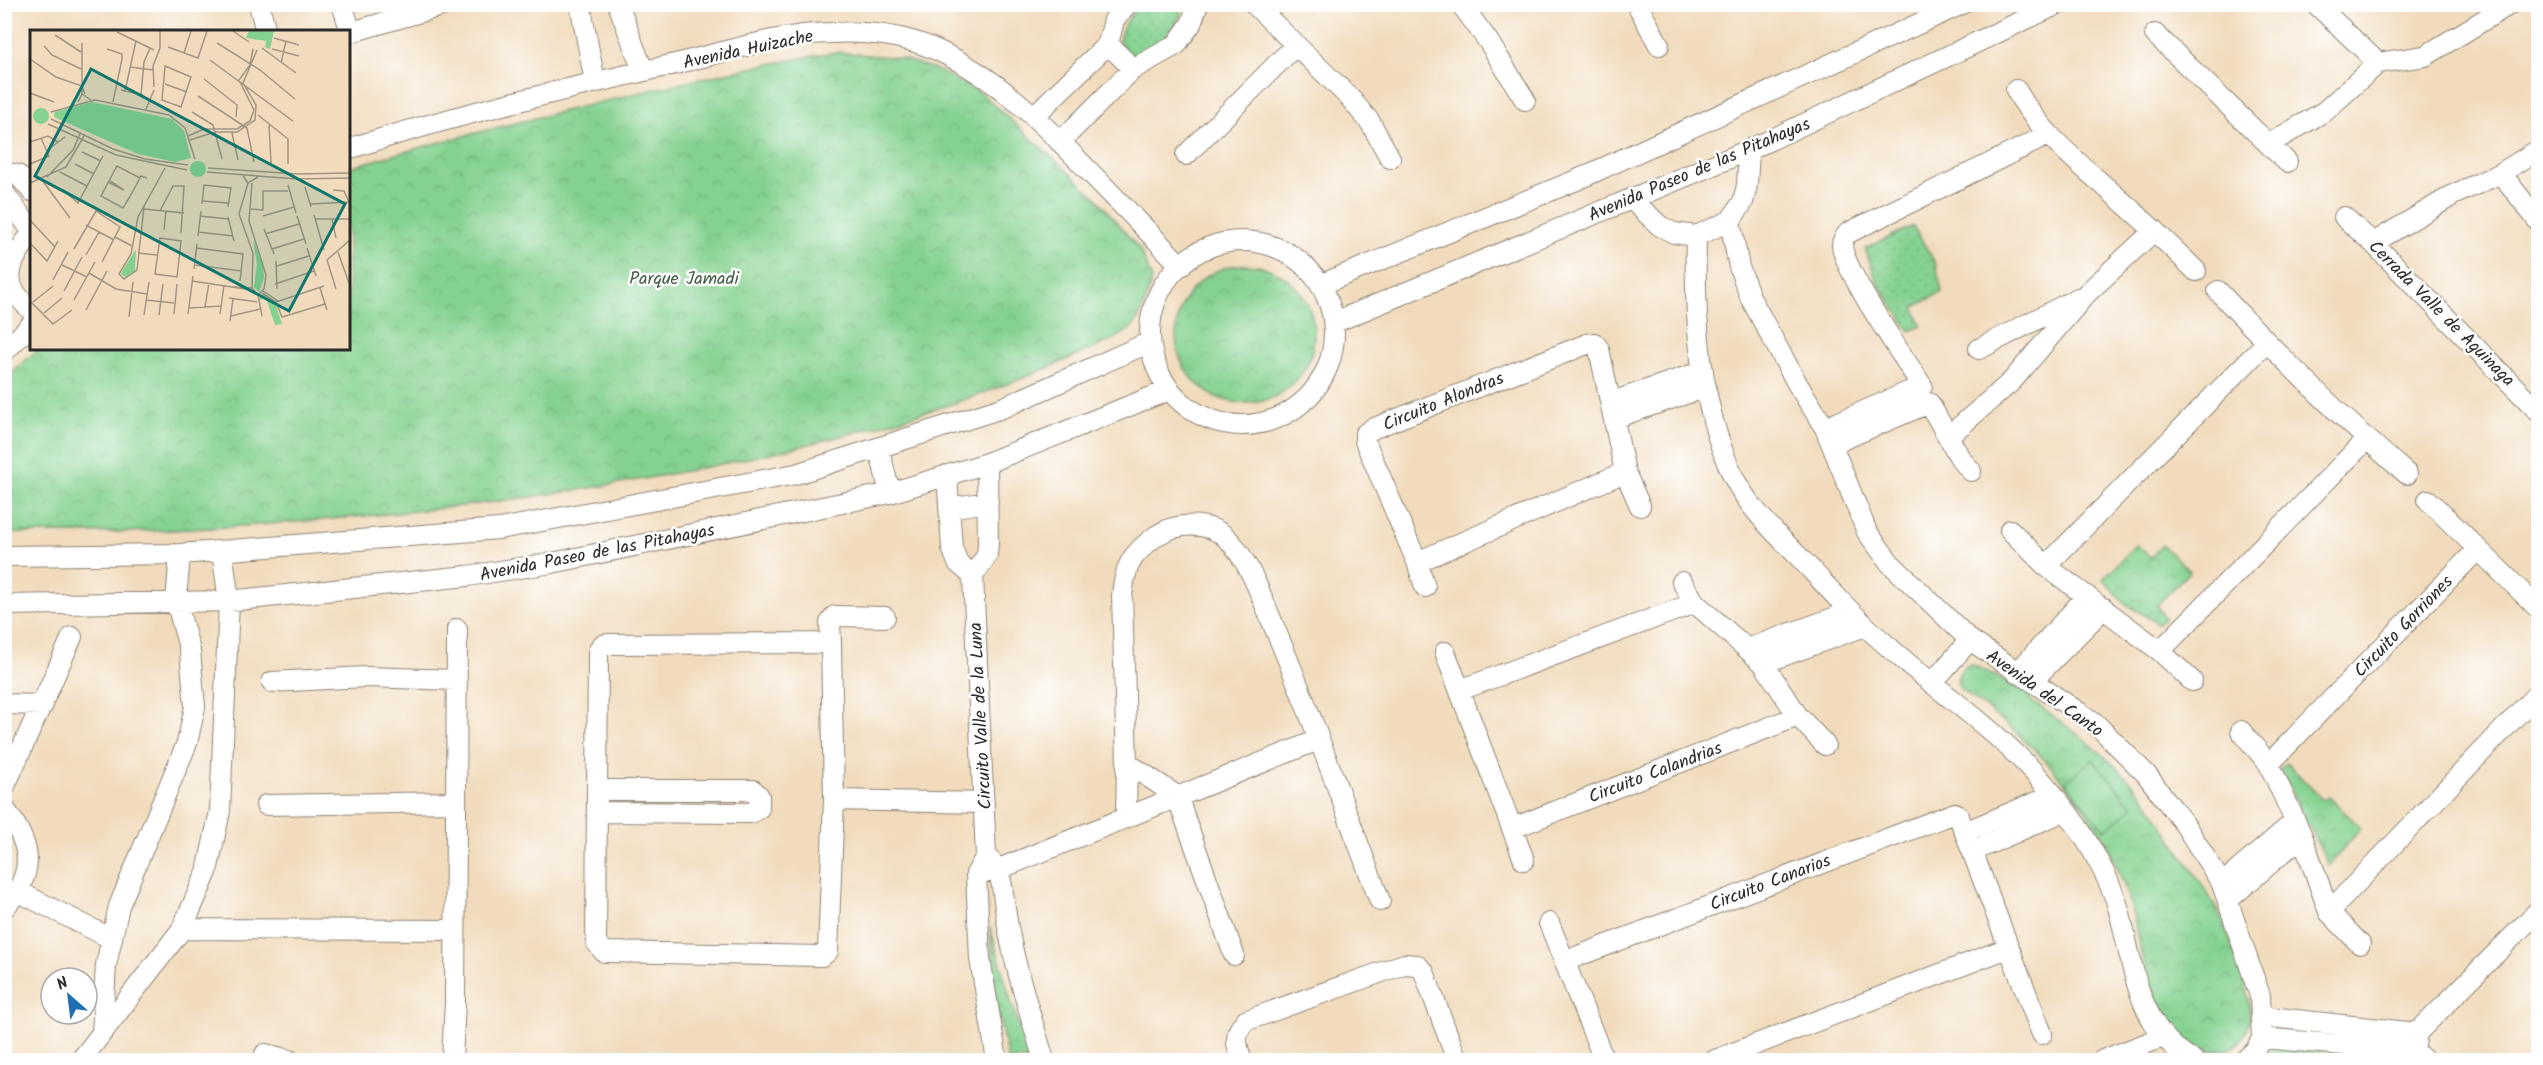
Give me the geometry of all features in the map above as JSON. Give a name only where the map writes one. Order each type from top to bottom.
[{"type":"street","points":[[259,4],[266,30]]},
{"type":"street","points":[[342,4],[349,30]]},
{"type":"street","points":[[350,32],[448,4]]},
{"type":"street","points":[[580,4],[596,82]]},
{"type":"street","points":[[618,4],[643,71]]},
{"type":"street","points":[[1035,115],[1108,44],[1114,20],[1127,4]]},
{"type":"street","points":[[1060,142],[1133,69],[1176,45],[1191,24],[1198,4]]},
{"type":"street","points":[[1254,4],[1364,114],[1390,158]]},
{"type":"street","points":[[1461,4],[1488,41],[1525,100]]},
{"type":"street","points":[[1637,4],[1659,45]]},
{"type":"street","points":[[1322,284],[1579,179],[1962,4]]},
{"type":"street","name":"Avenida Paseo de las Pitahayas","points":[[1335,322],[1749,150],[2058,4]]},
{"type":"street","points":[[2316,4],[2378,63]]},
{"type":"street","points":[[2269,144],[2325,111],[2378,63],[2425,56],[2510,4]]},
{"type":"street","name":"Avenida Huizache","points":[[350,148],[414,128],[596,82],[794,36],[861,32],[890,36],[939,51],[973,69],[1035,115],[1181,266]]},
{"type":"street","points":[[2155,34],[2287,162]]},
{"type":"street","points":[[1108,44],[1133,69]]},
{"type":"street","points":[[1186,155],[1296,45]]},
{"type":"street","points":[[2016,90],[2028,111],[2048,135],[2155,230],[2196,271]]},
{"type":"street","points":[[1828,436],[1922,386],[1857,283],[1842,248],[1848,233],[2048,135]]},
{"type":"street","points":[[1631,199],[1660,226],[1674,233],[1696,236],[1730,221],[1743,202],[1747,185],[1749,150]]},
{"type":"street","points":[[2373,243],[2453,195],[2501,172],[2538,150]]},
{"type":"street","points":[[4,172],[18,175],[30,189]]},
{"type":"street","points":[[2501,172],[2538,221]]},
{"type":"street","points":[[4,193],[30,230]]},
{"type":"street","name":"Cerrada Valle de Aguinaga","points":[[2344,216],[2538,411]]},
{"type":"street","name":"Avenida del Canto","points":[[1730,221],[1739,267],[1751,299],[1828,436],[1855,509],[1867,532],[1890,563],[1970,640],[2095,723],[2146,774],[2185,825],[2225,892],[2260,996],[2262,1038]]},
{"type":"street","points":[[1949,436],[2012,381],[2086,294],[2155,230]]},
{"type":"street","points":[[30,236],[16,257],[10,282],[14,292],[30,309]]},
{"type":"street","points":[[1696,236],[1695,293],[1705,379],[1717,432],[1733,476],[1759,515],[1850,612],[2026,764],[2059,803],[2082,834],[2118,905],[2136,983],[2145,1010],[2178,1058]]},
{"type":"street","points":[[1243,240],[1271,244],[1296,257],[1322,284],[1329,297],[1335,322],[1334,352],[1323,380],[1304,403],[1278,419],[1248,426],[1218,423],[1191,411],[1169,390],[1156,368],[1150,342],[1151,318],[1158,294],[1171,273],[1190,257],[1215,244],[1243,240]]},
{"type":"street","points":[[2218,291],[2367,440],[2407,474]]},
{"type":"street","points":[[1979,349],[2086,294]]},
{"type":"street","points":[[4,352],[30,326]]},
{"type":"street","points":[[4,556],[180,554],[499,529],[796,474],[1002,408],[1132,352],[1150,342]]},
{"type":"street","points":[[2046,566],[2267,342]]},
{"type":"street","name":"Circuito Alondras","points":[[1425,587],[1417,562],[1365,441],[1365,434],[1372,429],[1587,344],[1594,343],[1599,349],[1625,472],[1640,506]]},
{"type":"street","points":[[1613,410],[1705,379]]},
{"type":"street","name":"Avenida Paseo de las Pitahayas","points":[[4,605],[230,601],[466,576],[552,563],[890,493],[987,463],[1169,390]]},
{"type":"street","points":[[1828,436],[1929,403],[1960,458],[1971,471]]},
{"type":"street","points":[[2160,651],[2367,440]]},
{"type":"street","points":[[879,449],[890,493]]},
{"type":"street","points":[[946,475],[955,556],[973,576],[987,555],[987,463]]},
{"type":"street","points":[[1417,562],[1625,472]]},
{"type":"street","points":[[2428,500],[2538,608]]},
{"type":"street","points":[[949,508],[988,502]]},
{"type":"street","points":[[1126,816],[1127,763],[1122,596],[1124,571],[1136,550],[1160,534],[1188,525],[1212,529],[1228,539],[1254,578],[1296,678],[1380,901]]},
{"type":"street","points":[[2010,530],[2046,566],[2160,651],[2192,681]]},
{"type":"street","name":"Circuito Gorriones","points":[[2269,764],[2478,549]]},
{"type":"street","points":[[81,1060],[182,929],[207,873],[220,812],[230,601],[222,551]]},
{"type":"street","points":[[102,1033],[106,965],[119,906],[187,743],[195,707],[190,651],[176,601],[180,554]]},
{"type":"street","name":"Circuito Valle de la Luna","points":[[973,576],[984,803],[993,863],[1018,975],[1044,1060]]},
{"type":"street","points":[[1682,582],[1695,603],[1763,663],[1798,716],[1825,745]]},
{"type":"street","points":[[2025,676],[2087,596]]},
{"type":"street","points":[[1460,690],[1695,603]]},
{"type":"street","points":[[2025,676],[2103,608]]},
{"type":"street","points":[[1747,649],[1850,612]]},
{"type":"street","points":[[831,643],[606,644],[601,646],[598,652],[596,942],[604,952],[822,956],[828,951],[834,800],[831,643],[830,623],[835,616],[885,617]]},
{"type":"street","points":[[1763,663],[1865,626]]},
{"type":"street","points":[[452,1060],[455,1002],[453,930],[457,629]]},
{"type":"street","points":[[4,788],[72,637]]},
{"type":"street","name":"Avenida del Canto","points":[[1932,683],[1970,640]]},
{"type":"street","points":[[1445,652],[1524,860]]},
{"type":"street","points":[[272,682],[365,677],[456,680]]},
{"type":"street","points":[[2329,912],[2538,693]]},
{"type":"street","points":[[4,704],[43,705]]},
{"type":"street","name":"Circuito Calandrias","points":[[1513,828],[1798,716]]},
{"type":"street","points":[[2241,731],[2269,764],[2298,829],[2329,912],[2360,944]]},
{"type":"street","points":[[997,1060],[980,959],[976,874],[993,863],[1126,816],[1318,740]]},
{"type":"street","points":[[1127,763],[1177,796],[1234,955]]},
{"type":"street","points":[[598,790],[753,790],[759,796],[759,807],[752,813],[598,812]]},
{"type":"street","points":[[834,800],[984,803]]},
{"type":"street","points":[[266,805],[455,802]]},
{"type":"street","points":[[1965,832],[2059,803]]},
{"type":"street","points":[[1972,851],[2059,803]]},
{"type":"street","points":[[4,808],[18,826],[27,850],[28,868],[19,892],[4,908]]},
{"type":"street","name":"Circuito Canarios","points":[[1565,961],[1955,813],[1965,832],[2042,1034]]},
{"type":"street","points":[[2225,892],[2298,829]]},
{"type":"street","points":[[19,892],[112,939]]},
{"type":"street","points":[[2418,1048],[2538,911]]},
{"type":"street","points":[[1550,923],[1604,1060]]},
{"type":"street","points":[[182,929],[453,930]]},
{"type":"street","points":[[1715,1060],[2008,948]]},
{"type":"street","points":[[1242,1060],[1235,1043],[1238,1030],[1245,1022],[1404,964],[1417,965],[1424,972],[1457,1060]]},
{"type":"street","points":[[2261,1016],[2418,1048]]},
{"type":"street","points":[[2103,1060],[2163,1037]]},
{"type":"street","points":[[2245,1060],[2256,1050],[2262,1038],[2418,1048]]},
{"type":"street","points":[[265,1054],[289,1060]]},
{"type":"green space","points":[[1141,5],[1184,5],[1171,31],[1164,38],[1148,50],[1129,55],[1119,43],[1121,32],[1126,22]]},
{"type":"green space","name":"Parque Jamadi","points":[[836,52],[900,58],[939,71],[981,93],[1095,196],[1140,250],[1152,279],[1144,306],[1130,329],[1076,356],[995,389],[945,406],[869,429],[792,448],[636,481],[478,504],[320,520],[162,531],[5,533],[5,380],[37,350],[350,350],[350,167],[456,138],[632,95]]},
{"type":"green space","points":[[1913,226],[1936,264],[1942,292],[1914,307],[1922,326],[1910,331],[1878,284],[1865,249]]},
{"type":"green space","points":[[1245,265],[1271,270],[1294,285],[1309,308],[1314,334],[1309,360],[1294,383],[1271,398],[1245,403],[1219,398],[1196,383],[1181,360],[1176,334],[1181,308],[1196,285],[1219,270]]},
{"type":"green space","points":[[2136,545],[2151,557],[2162,545],[2190,571],[2157,605],[2165,618],[2158,624],[2123,602],[2103,579]]},
{"type":"green space","points":[[1971,664],[2031,694],[2030,700],[2074,731],[2101,754],[2127,778],[2149,804],[2207,893],[2231,944],[2250,1010],[2245,1034],[2232,1048],[2211,1050],[2198,1046],[2175,1028],[2166,1015],[2147,975],[2130,903],[2107,845],[2067,786],[2036,751],[2001,720],[1960,689],[1959,674]]},
{"type":"green space","points":[[2093,759],[2133,807],[2105,830],[2065,782]]},
{"type":"green space","points":[[2287,763],[2323,800],[2329,797],[2361,828],[2329,866],[2280,769]]},
{"type":"green space","points":[[990,927],[1012,1005],[1031,1060],[1008,1060],[995,998]]},
{"type":"green space","points":[[2277,1044],[2332,1054],[2334,1060],[2261,1060],[2260,1058]]}]
